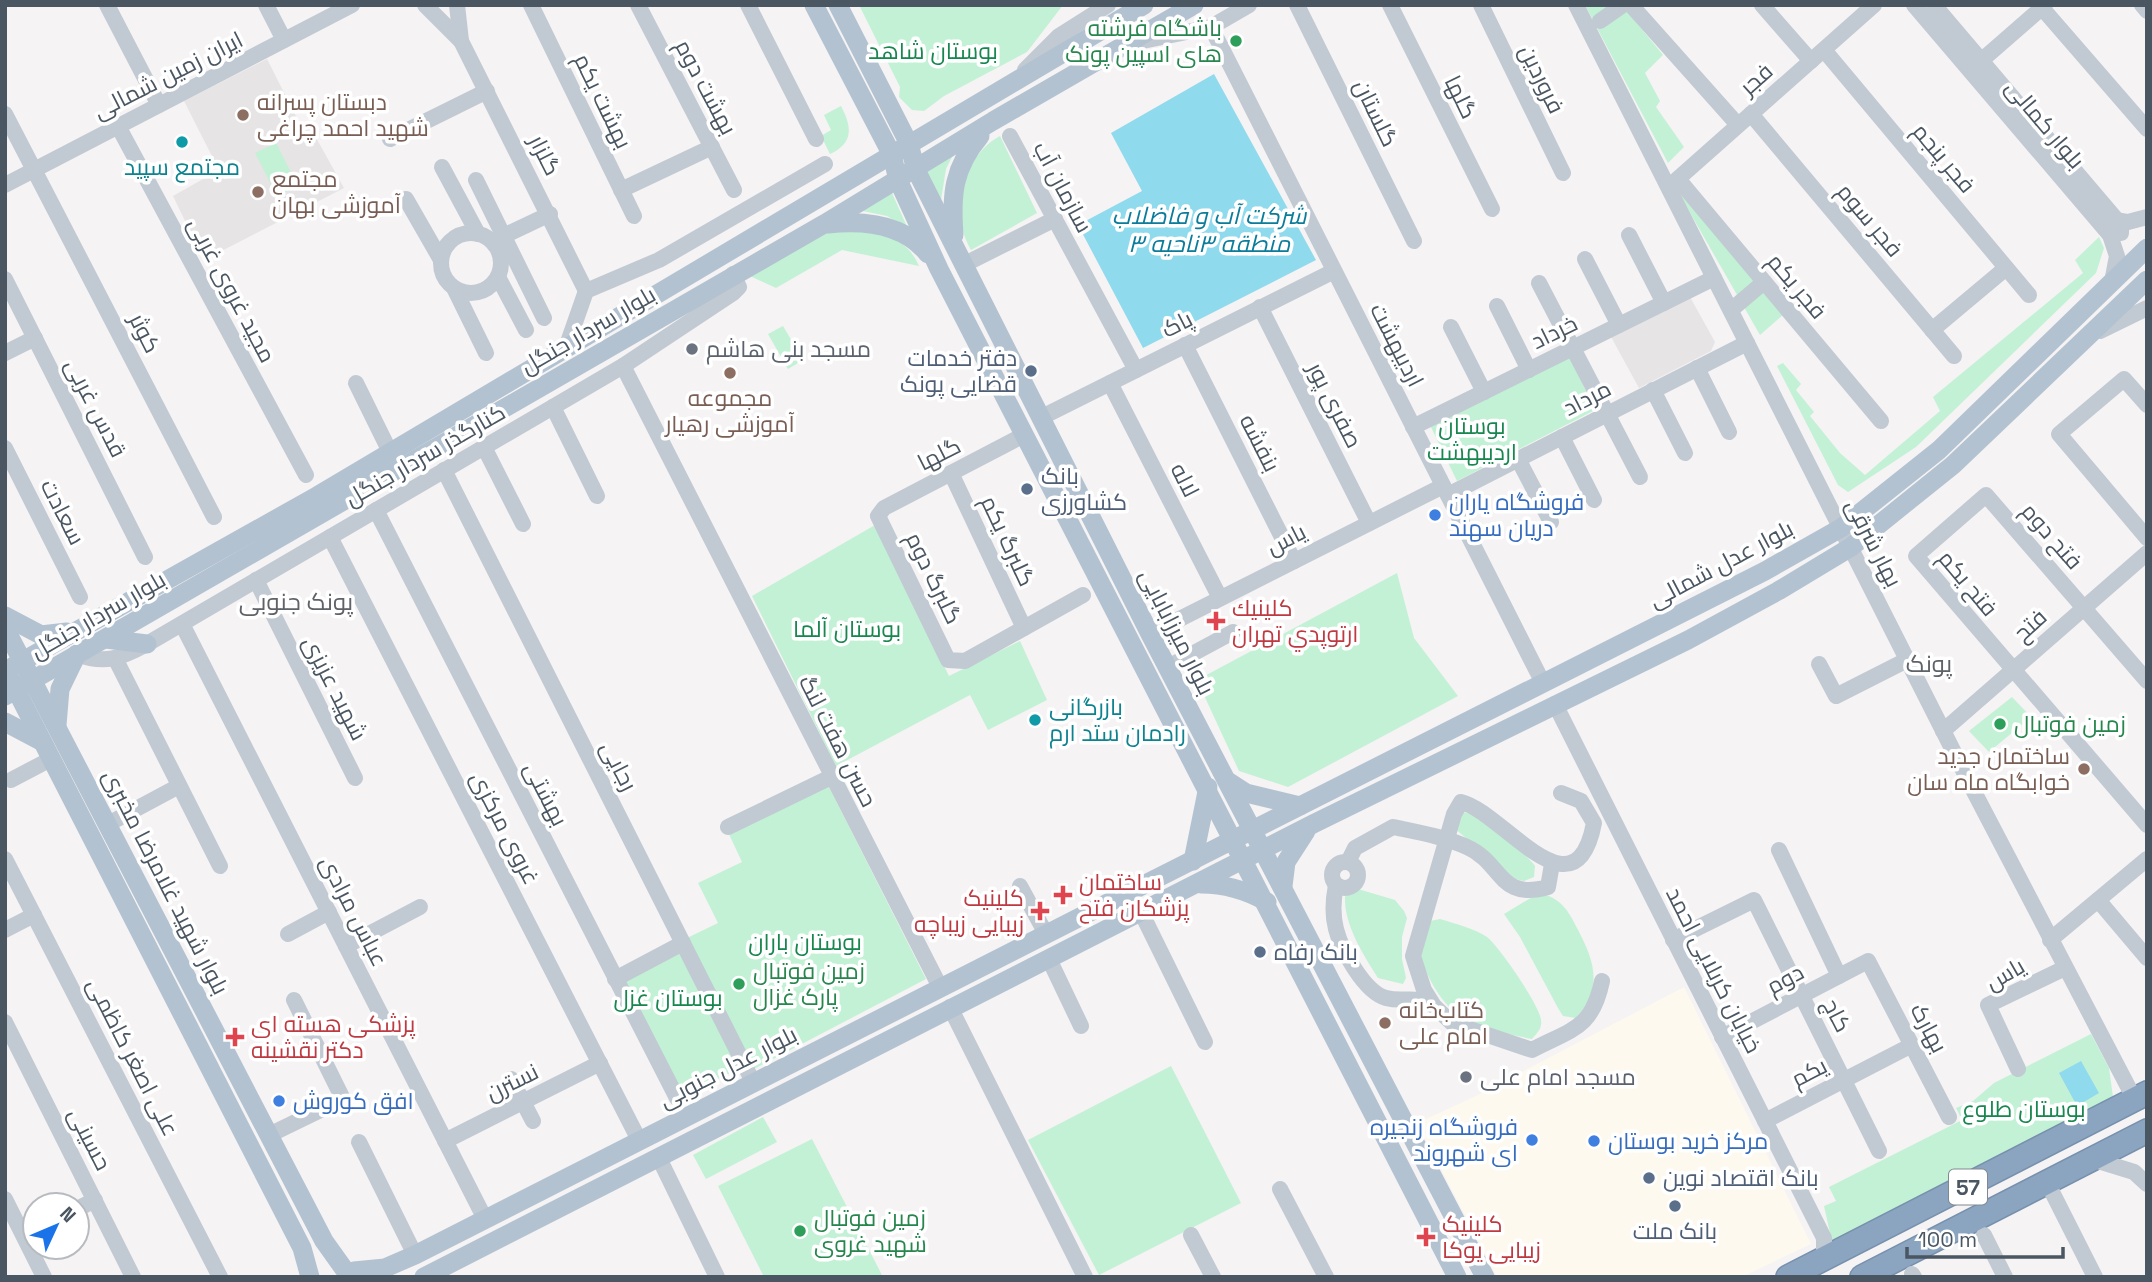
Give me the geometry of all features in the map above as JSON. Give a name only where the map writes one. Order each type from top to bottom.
[{"type":"highway","name":"57","points":[[1788,1277],[1824,1249],[2141,1096]]},
{"type":"highway","name":"57","points":[[1862,1277],[2147,1131]]},
{"type":"main road","name":"بلوار میرزابابایی","points":[[814,5],[892,155],[898,180],[939,269],[1208,787],[1457,1277]]},
{"type":"main road","name":"بلوار میرزابابایی","points":[[838,5],[909,144],[916,170],[955,243],[1040,418],[1485,1277]]},
{"type":"main road","name":"بلوار سردار جنگل","points":[[10,668],[390,452],[1144,5]]},
{"type":"main road","name":"بلوار سردار جنگل","points":[[18,689],[733,274],[824,224],[993,121],[1195,5]]},
{"type":"main road","points":[[955,243],[952,199],[955,177],[965,153],[993,121]]},
{"type":"main road","points":[[824,224],[867,223],[895,229],[920,245],[939,269]]},
{"type":"main road","name":"بلوار عدل شمالی","points":[[1234,840],[1765,571],[1841,528],[1939,450],[2147,248]]},
{"type":"main road","points":[[424,1277],[950,1007],[1699,634],[1851,547],[1953,465],[2147,280]]},
{"type":"main road","points":[[5,616],[41,635],[79,630]]},
{"type":"main road","name":"بلوار شهید غلامرضا مخبری","points":[[5,628],[10,668],[47,751],[302,1248],[310,1265],[310,1277]]},
{"type":"main road","points":[[106,639],[147,644]]},
{"type":"main road","points":[[57,726],[60,689],[76,654]]},
{"type":"main road","name":"بلوار شهید غلامرضا مخبری","points":[[18,689],[57,726],[324,1241],[354,1272]]},
{"type":"main road","points":[[5,722],[47,751]]},
{"type":"main road","points":[[1227,780],[1246,793],[1300,806]]},
{"type":"main road","points":[[1193,861],[1208,787]]},
{"type":"main road","points":[[1283,886],[1286,862],[1297,841],[1313,824]]},
{"type":"main road","name":"بلوار عدل جنوبی","points":[[319,1277],[334,1269],[354,1272],[385,1268],[415,1255],[1045,932],[1234,840]]},
{"type":"main road","points":[[1196,884],[1220,884],[1252,893],[1267,902]]},
{"type":"street","points":[[107,5],[159,105]]},
{"type":"street","points":[[266,5],[284,40]]},
{"type":"street","name":"ایران زمین شمالی","points":[[5,185],[352,5]]},
{"type":"street","points":[[425,5],[461,41]]},
{"type":"street","points":[[457,5],[461,41]]},
{"type":"street","name":"بهشت یکم","points":[[531,5],[634,216]]},
{"type":"street","name":"بهشت دوم","points":[[638,5],[734,190]]},
{"type":"street","points":[[748,5],[816,139]]},
{"type":"street","points":[[1014,82],[1059,36],[1108,5]]},
{"type":"street","points":[[1130,44],[1211,27],[1249,5]]},
{"type":"street","name":"گلستان","points":[[1297,5],[1414,241]]},
{"type":"street","name":"گلها","points":[[1390,5],[1492,209]]},
{"type":"street","name":"فروردین","points":[[1480,5],[1563,173]]},
{"type":"street","name":"بهار شرقی","points":[[1576,5],[1673,183],[1714,278],[2064,968],[2141,1096]]},
{"type":"street","points":[[1600,21],[1623,5]]},
{"type":"street","points":[[1631,5],[1738,125]]},
{"type":"street","points":[[1762,5],[1811,61]]},
{"type":"street","name":"فجر","points":[[1673,183],[1874,5]]},
{"type":"street","name":"بلوار کمالی","points":[[1914,5],[2116,226]]},
{"type":"street","name":"بلوار کمالی","points":[[1934,5],[2116,226]]},
{"type":"street","points":[[2142,5],[2147,10]]},
{"type":"street","points":[[1982,60],[2043,6],[2146,126]]},
{"type":"street","name":"اردیبهشت","points":[[1211,27],[1543,683]]},
{"type":"street","name":"گلزار","points":[[461,41],[550,214],[586,291]]},
{"type":"street","name":"فجر پنجم","points":[[1824,50],[2029,295]]},
{"type":"street","points":[[390,139],[486,91]]},
{"type":"street","name":"کوثر","points":[[5,114],[214,517]]},
{"type":"street","name":"فجر سوم","points":[[1751,114],[1954,356]]},
{"type":"street","name":"مجید غروی غربی","points":[[118,126],[306,475]]},
{"type":"street","name":"سازمان آب","points":[[1010,136],[1136,370]]},
{"type":"street","points":[[621,190],[712,147]]},
{"type":"street","points":[[566,348],[586,291],[659,260],[825,164]]},
{"type":"street","points":[[442,167],[544,318]]},
{"type":"street","points":[[476,180],[491,237],[501,259],[498,277],[526,330]]},
{"type":"street","name":"فجر یکم","points":[[1673,183],[1764,282],[1881,421]]},
{"type":"street","points":[[406,199],[441,260],[443,276],[454,288],[486,354]]},
{"type":"street","points":[[441,260],[450,241],[468,233],[491,237],[550,214]]},
{"type":"street","points":[[2112,282],[2117,256],[2116,226],[2147,218]]},
{"type":"street","points":[[971,261],[1055,219]]},
{"type":"street","points":[[1629,235],[1664,303]]},
{"type":"street","points":[[1585,259],[1619,325]]},
{"type":"street","points":[[1932,330],[2006,268]]},
{"type":"street","name":"پاک","points":[[1040,418],[1334,271]]},
{"type":"street","name":"کنارگذر سردار جنگل","points":[[116,660],[623,366],[733,293],[739,287],[733,274]]},
{"type":"street","points":[[454,288],[474,293],[483,291],[498,277]]},
{"type":"street","name":"خرداد","points":[[1413,427],[1714,278]]},
{"type":"street","name":"قدس غربی","points":[[5,279],[145,557]]},
{"type":"street","points":[[1731,310],[1764,282]]},
{"type":"street","points":[[1539,283],[1640,477]]},
{"type":"street","points":[[1497,306],[1529,370]]},
{"type":"street","name":"صفری پور","points":[[1260,307],[1369,523]]},
{"type":"street","points":[[2092,335],[2147,308]]},
{"type":"street","points":[[1451,327],[1484,392]]},
{"type":"street","points":[[5,353],[35,338]]},
{"type":"street","name":"مرداد","points":[[1445,490],[1518,459],[1747,343]]},
{"type":"street","name":"بنفشه","points":[[1185,345],[1294,561]]},
{"type":"street","name":"حسن هفت لنگ","points":[[623,366],[940,986]]},
{"type":"street","points":[[1697,368],[1729,432]]},
{"type":"street","points":[[2147,405],[2124,379],[2059,434],[2147,538]]},
{"type":"street","points":[[355,383],[390,452]]},
{"type":"street","name":"لاله","points":[[1110,383],[1220,598]]},
{"type":"street","points":[[1653,390],[1685,453]]},
{"type":"street","points":[[553,407],[597,496]]},
{"type":"street","name":"گلها","points":[[878,516],[884,508],[1024,435]]},
{"type":"street","points":[[1562,437],[1594,500]]},
{"type":"street","points":[[484,447],[523,524]]},
{"type":"street","name":"سعادت","points":[[5,448],[80,597]]},
{"type":"street","points":[[1518,459],[1551,522]]},
{"type":"street","name":"رجایی","points":[[444,470],[753,1082]]},
{"type":"street","name":"گلبرگ یکم","points":[[951,473],[1024,628]]},
{"type":"street","name":"یاس","points":[[1150,634],[1369,523],[1445,490]]},
{"type":"street","name":"فتح دوم","points":[[1916,556],[1986,495],[2147,681]]},
{"type":"street","name":"بهشتی","points":[[376,510],[677,1098]]},
{"type":"street","name":"گلبرگ دوم","points":[[878,516],[948,660],[965,661],[1024,628]]},
{"type":"street","name":"غروی مرکزی","points":[[330,537],[639,1140]]},
{"type":"street","name":"فتح","points":[[1944,732],[2147,553]]},
{"type":"street","name":"فتح یکم","points":[[1916,556],[2147,825]]},
{"type":"street","name":"شهید عزیزی","points":[[256,580],[355,778]]},
{"type":"street","points":[[1024,628],[1083,595]]},
{"type":"street","name":"عباس مرادی","points":[[182,624],[485,1219]]},
{"type":"street","points":[[1168,667],[1233,632]]},
{"type":"street","points":[[76,654],[94,661],[116,660],[220,866]]},
{"type":"street","points":[[1819,664],[1836,696],[1907,660]]},
{"type":"street","name":"خیابان کربلایی احمد","points":[[1555,704],[1765,1121],[1824,1249]]},
{"type":"street","points":[[11,780],[47,751]]},
{"type":"street","points":[[727,827],[831,777]]},
{"type":"street","points":[[108,824],[179,786]]},
{"type":"street","points":[[1434,1006],[1424,990],[1413,956],[1446,841],[1461,802],[1480,810],[1552,864],[1574,861],[1591,836],[1594,823],[1587,807],[1573,796],[1561,793]]},
{"type":"street","points":[[1591,836],[1614,823]]},
{"type":"street","points":[[1424,990],[1386,988],[1369,975],[1343,927],[1340,887],[1332,877],[1333,868],[1348,862],[1355,848],[1393,827],[1475,851],[1516,890],[1530,892],[1548,887],[1552,864]]},
{"type":"street","points":[[1779,850],[1839,976]]},
{"type":"street","name":"علی اصغر کاظمی","points":[[5,859],[220,1277]]},
{"type":"street","points":[[2050,940],[2147,859]]},
{"type":"street","points":[[1020,886],[1045,932]]},
{"type":"street","points":[[1340,887],[1332,904],[1336,930],[1363,982],[1386,998],[1420,998],[1434,1006],[1452,1023],[1532,1050],[1588,1021],[1598,1000],[1602,981]]},
{"type":"street","name":"کاج","points":[[1673,940],[1754,900],[1879,1151]]},
{"type":"street","points":[[2098,900],[2147,958]]},
{"type":"street","points":[[346,946],[419,907]]},
{"type":"street","points":[[288,934],[329,912]]},
{"type":"street","points":[[1141,912],[1205,1042]]},
{"type":"street","points":[[5,930],[34,915]]},
{"type":"street","points":[[615,979],[683,943]]},
{"type":"street","points":[[1049,959],[1081,1026]]},
{"type":"street","name":"دوم","points":[[1723,1037],[1868,961]]},
{"type":"street","name":"بهارک","points":[[1868,961],[1949,1117]]},
{"type":"street","name":"یاس","points":[[2018,1069],[1988,1005],[2064,968]]},
{"type":"street","points":[[269,1135],[343,1099],[294,1000]]},
{"type":"street","points":[[950,1007],[1085,1277]]},
{"type":"street","name":"حسینی","points":[[5,1022],[133,1277]]},
{"type":"street","name":"یکم","points":[[1765,1121],[1912,1045]]},
{"type":"street","name":"نسترن","points":[[445,1140],[600,1063]]},
{"type":"street","points":[[512,1079],[533,1121]]},
{"type":"street","points":[[359,1142],[415,1255]]},
{"type":"street","points":[[659,1158],[717,1277]]},
{"type":"street","points":[[2092,1159],[2133,1171],[2147,1184]]},
{"type":"street","points":[[2047,1182],[2095,1277]]},
{"type":"street","points":[[1280,1189],[1326,1277]]},
{"type":"street","points":[[5,1199],[21,1222]]},
{"type":"street","points":[[91,1202],[95,1200]]},
{"type":"street","points":[[1191,1235],[1213,1277]]},
{"type":"street","points":[[1984,1235],[2005,1277]]},
{"type":"shaded area","name":"مجتمع آموزشی بهان","points":[[267,59],[302,128],[309,125],[344,188],[204,260],[173,196],[219,170],[184,101]]},
{"type":"shaded area","points":[[1690,297],[1715,342],[1711,351],[1639,388],[1610,335]]},
{"type":"shaded area","name":"مرکز خرید بوستان","points":[[1684,987],[1811,1244],[1742,1277],[1497,1277],[1417,1123],[1476,1096]]},
{"type":"green space","name":"بوستان شاهد","points":[[859,5],[1063,5],[1027,52],[944,96],[924,111],[912,110],[899,97],[900,87]]},
{"type":"green space","points":[[1585,5],[1622,5],[1663,55],[1645,73],[1660,101],[1656,107],[1684,147],[1668,163]]},
{"type":"green space","points":[[841,106],[849,134],[843,145],[830,154],[821,136],[831,130],[824,115]]},
{"type":"green space","points":[[1000,136],[1037,213],[971,250],[964,236],[961,220],[963,187],[976,157]]},
{"type":"green space","points":[[276,143],[298,186],[277,196],[255,153]]},
{"type":"green space","points":[[954,153],[946,169],[940,206],[921,173]]},
{"type":"green space","points":[[1677,190],[1784,314],[1760,335]]},
{"type":"green space","points":[[892,193],[908,229],[887,216],[858,210]]},
{"type":"green space","points":[[827,230],[868,232],[892,238],[912,253],[919,266],[842,250],[776,288],[750,276]]},
{"type":"green space","points":[[2099,237],[2104,248],[2096,273],[1916,447],[1848,492],[1838,485],[1777,366],[1783,363],[1801,384],[1796,390],[1814,412],[1810,416],[1840,453],[1865,475],[1940,411],[1933,397],[2083,273],[2075,260]]},
{"type":"green space","points":[[783,326],[803,360],[788,369],[768,334]]},
{"type":"green space","name":"بوستان اردیبهشت","points":[[1570,357],[1595,410],[1457,481],[1430,425]]},
{"type":"green space","name":"بوستان آلما","points":[[875,525],[949,676],[1020,641],[1047,700],[988,730],[970,695],[836,766],[752,596]]},
{"type":"green space","points":[[1397,573],[1414,638],[1458,696],[1288,787],[1239,771],[1197,680]]},
{"type":"green space","name":"زمین فوتبال","points":[[2012,697],[2031,717],[1989,752],[1969,731]]},
{"type":"green space","name":"بوستان باران","points":[[828,785],[926,979],[754,1069],[687,938],[718,923],[698,883],[742,862],[728,832]]},
{"type":"green space","points":[[1462,812],[1480,819],[1521,851],[1535,866],[1534,877],[1524,881],[1515,879],[1454,828]]},
{"type":"green space","points":[[1358,889],[1395,900],[1404,911],[1407,918],[1402,937],[1402,959],[1406,978],[1403,984],[1378,978],[1356,939],[1348,918],[1345,897],[1349,891]]},
{"type":"green space","points":[[1539,893],[1553,898],[1567,910],[1592,962],[1593,984],[1590,995],[1576,1018],[1563,1016],[1520,937],[1504,914]]},
{"type":"green space","points":[[1440,919],[1482,934],[1500,952],[1527,990],[1539,1013],[1541,1026],[1532,1039],[1474,1023],[1448,1006],[1428,975],[1419,954],[1430,921]]},
{"type":"green space","name":"بوستان غزل","points":[[681,949],[741,1068],[681,1096],[620,980]]},
{"type":"green space","name":"بوستان طلوع","points":[[2091,1034],[2109,1068],[2113,1097],[2072,1124],[1832,1242],[1824,1206],[1836,1201],[1829,1187],[1962,1120],[1956,1108],[1973,1101],[1994,1083]]},
{"type":"green space","points":[[1171,1066],[1241,1203],[1099,1275],[1028,1140]]},
{"type":"green space","points":[[763,1117],[777,1142],[706,1179],[693,1155]]},
{"type":"green space","name":"زمین فوتبال شهید غروی","points":[[812,1139],[883,1277],[764,1277],[718,1186]]},
{"type":"water","name":"شرکت آب و فاضلاب منطقه ۳ناحیه ۳","points":[[1214,74],[1316,260],[1143,348],[1078,225],[1142,191],[1111,133]]},
{"type":"water","points":[[2081,1061],[2099,1093],[2077,1106],[2059,1073]]},
{"type":"place","name":"باشگاه فرشته های اسپین پونک","points":[[1236,41]]},
{"type":"place","name":"دبستان پسرانه شهید احمد چراغی","points":[[243,115]]},
{"type":"place","name":"مجتمع سپید","points":[[182,142]]},
{"type":"place","name":"مجتمع آموزشی بهان","points":[[258,192]]},
{"type":"place","name":"مسجد بنی هاشم","points":[[692,349]]},
{"type":"place","name":"دفتر خدمات قضایی پونک","points":[[1031,371]]},
{"type":"place","name":"مجموعه آموزشی رهیار","points":[[730,373]]},
{"type":"place","name":"بانک کشاورزی","points":[[1027,489]]},
{"type":"place","name":"فروشگاه یاران دریان سهند","points":[[1435,515]]},
{"type":"place","name":"كلينيك ارتوپدي تهران","points":[[1216,621]]},
{"type":"place","name":"بازرگانی رادمان ستد ارم","points":[[1035,720]]},
{"type":"place","name":"زمین فوتبال","points":[[2000,724]]},
{"type":"place","name":"ساختمان جدید خوابگاه ماه سان","points":[[2084,769]]},
{"type":"place","name":"ساختمان پزشکان فتح","points":[[1063,895]]},
{"type":"place","name":"کلینیک زیبایی زیباچه","points":[[1040,911]]},
{"type":"place","name":"بانک رفاه","points":[[1260,952]]},
{"type":"place","name":"زمین فوتبال پارک غزال","points":[[739,984]]},
{"type":"place","name":"کتاب‌خانه امام علی","points":[[1385,1023]]},
{"type":"place","name":"پزشکی هسته ای دکتر نقشینه","points":[[235,1037]]},
{"type":"place","name":"مسجد امام علی","points":[[1466,1077]]},
{"type":"place","name":"افق کوروش","points":[[279,1101]]},
{"type":"place","name":"فروشگاه زنجیره ای شهروند","points":[[1532,1140]]},
{"type":"place","name":"مرکز خرید بوستان","points":[[1594,1141]]},
{"type":"place","name":"بانک اقتصاد نوین","points":[[1649,1178]]},
{"type":"place","name":"بانک ملت","points":[[1675,1206]]},
{"type":"place","name":"زمین فوتبال شهید غروی","points":[[800,1231]]},
{"type":"place","name":"کلینیک زیبایی یوکا","points":[[1426,1237]]},
{"type":"district","name":"پونک جنوبی","points":[[296,601]]},
{"type":"district","name":"پونک","points":[[1929,663]]}]
